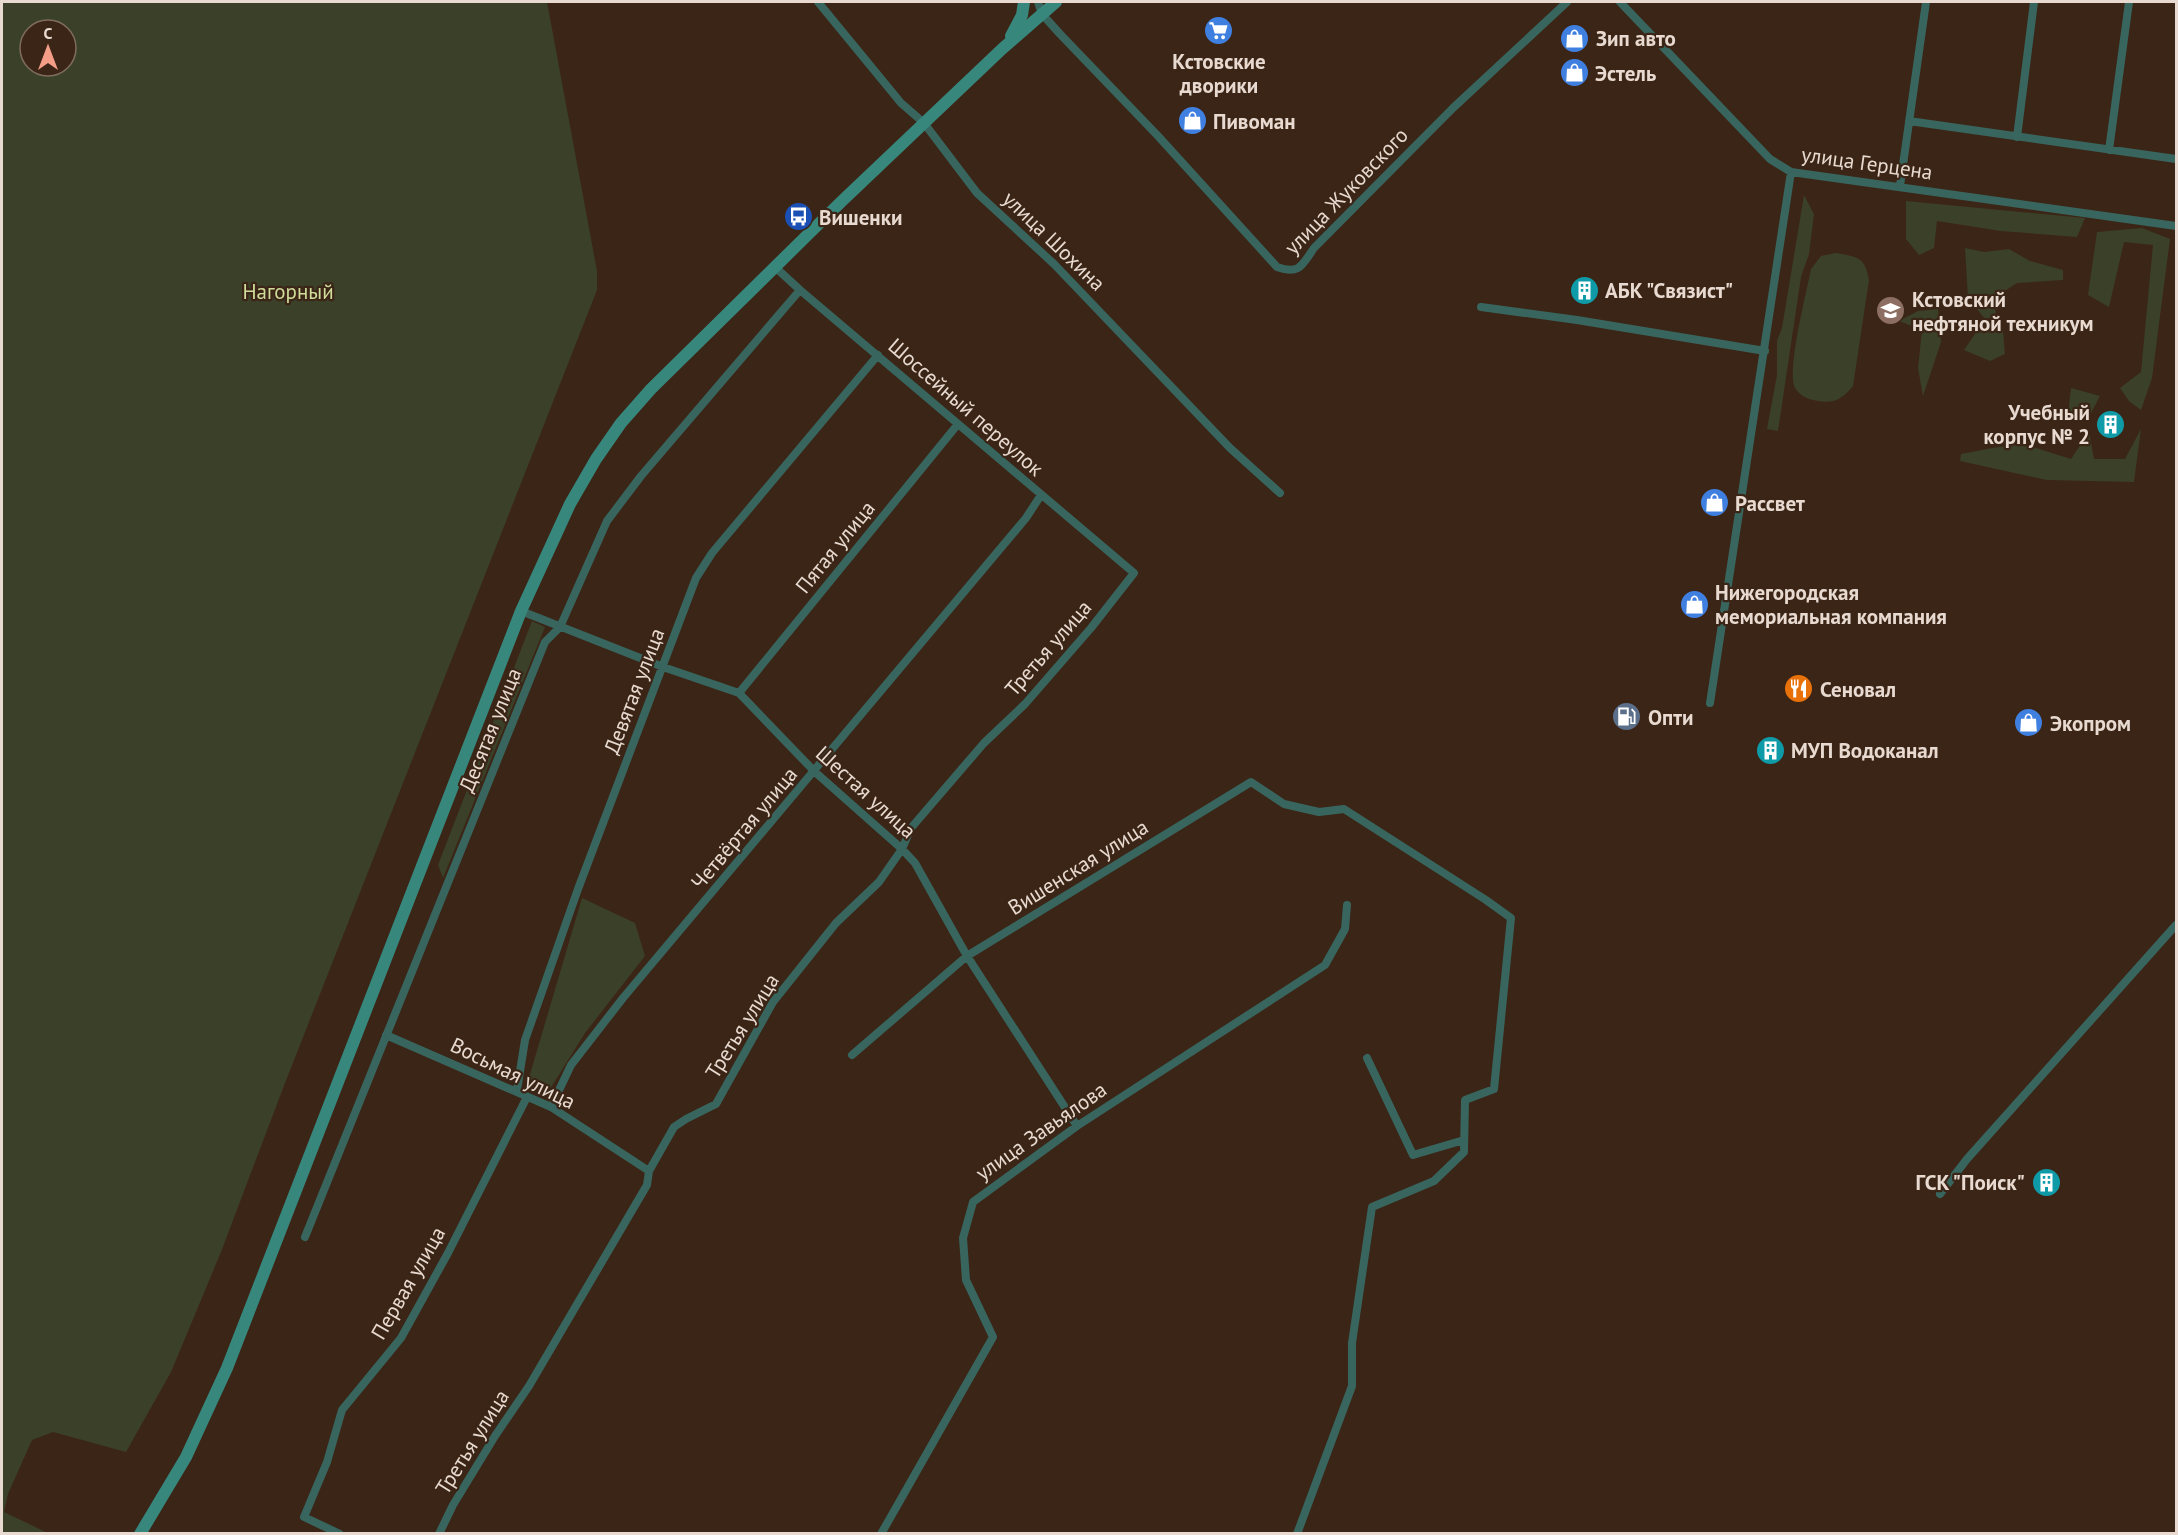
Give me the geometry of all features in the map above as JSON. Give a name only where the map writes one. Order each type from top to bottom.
[{"type":"main road","points":[[1002,49],[1016,30],[1024,2]]},
{"type":"main road","points":[[140,1533],[186,1457],[227,1368],[521,610],[570,504],[596,459],[621,423],[651,389],[924,123],[1002,49],[1056,2]]},
{"type":"street","name":"улица Шохина","points":[[818,2],[901,103],[924,123],[977,193],[1054,264],[1230,448],[1280,493]]},
{"type":"street","name":"улица Жуковского","points":[[1038,2],[1042,14],[1158,136],[1277,267],[1289,271],[1299,269],[1314,248],[1453,108],[1567,2]]},
{"type":"street","name":"улица Герцена","points":[[1620,2],[1770,159],[1791,172],[2176,226]]},
{"type":"street","points":[[1900,186],[1926,2]]},
{"type":"street","points":[[2017,137],[2034,2]]},
{"type":"street","points":[[2109,150],[2129,2]]},
{"type":"street","points":[[1909,121],[2176,159]]},
{"type":"street","points":[[1710,703],[1791,172]]},
{"type":"street","name":"Шоссейный переулок","points":[[775,267],[1134,573]]},
{"type":"street","name":"Десятая улица","points":[[304,1238],[545,642],[560,627],[607,521],[641,476],[800,290]]},
{"type":"street","points":[[1481,307],[1765,351]]},
{"type":"street","name":"Девятая улица","points":[[517,1090],[525,1040],[578,889],[696,578],[712,553],[878,355]]},
{"type":"street","name":"Пятая улица","points":[[739,693],[958,424]]},
{"type":"street","name":"Четвёртая улица","points":[[551,1107],[571,1065],[617,1006],[1026,518],[1041,495]]},
{"type":"street","name":"Третья улица","points":[[439,1533],[459,1495],[529,1386],[647,1185],[649,1171],[674,1127],[716,1104],[773,1002],[836,923],[879,882],[902,849],[911,828],[984,743],[1025,704],[1134,573]]},
{"type":"street","name":"Шестая улица","points":[[521,610],[663,667],[739,693],[815,772],[915,863],[967,956],[1077,1126]]},
{"type":"street","name":"Вишенская улица","points":[[852,1055],[967,956],[1251,782],[1284,804],[1319,812],[1344,809],[1511,918],[1503,1001],[1497,1036],[1494,1089],[1465,1100],[1464,1140]]},
{"type":"street","name":"улица Завьялова","points":[[881,1533],[993,1338],[966,1280],[963,1238],[973,1202],[1077,1126],[1325,965],[1345,929],[1347,905]]},
{"type":"street","points":[[1940,1194],[1974,1152],[2176,925]]},
{"type":"street","name":"Восьмая улица","points":[[386,1035],[517,1090],[551,1107],[649,1171]]},
{"type":"street","points":[[1297,1533],[1352,1386],[1352,1343],[1372,1207],[1434,1181],[1464,1152],[1464,1140],[1413,1155],[1367,1058]]},
{"type":"street","name":"Первая улица","points":[[340,1533],[304,1517],[327,1462],[342,1410],[401,1338],[448,1253],[527,1097]]},
{"type":"green space","name":"Нагорный","points":[[2,2],[547,2],[597,271],[597,290],[285,1083],[221,1252],[171,1372],[126,1452],[53,1432],[32,1440],[8,1494],[4,1512],[50,1534],[2,1533]]},
{"type":"green space","points":[[1804,195],[1814,214],[1809,254],[1801,277],[1778,431],[1767,429],[1777,375],[1777,341],[1782,328]]},
{"type":"green space","points":[[1906,201],[2085,218],[2077,237],[2001,231],[1937,221],[1934,248],[1919,255],[1906,239]]},
{"type":"green space","points":[[2142,228],[2170,239],[2152,378],[2141,410],[2129,401],[2120,388],[2141,372],[2153,245],[2124,242],[2109,307],[2088,295],[2097,232]]},
{"type":"green space","points":[[1965,248],[1984,252],[2009,249],[2030,261],[2063,270],[2063,280],[2017,283],[1994,298],[1996,316],[1985,319],[1968,298]]},
{"type":"green space","points":[[1836,253],[1863,262],[1869,280],[1853,386],[1838,399],[1824,402],[1802,396],[1797,391],[1793,379],[1793,366],[1811,269],[1821,256]]},
{"type":"green space","points":[[1938,309],[1941,342],[1923,396],[1918,368],[1922,330],[1899,321],[1918,311]]},
{"type":"green space","points":[[1979,328],[2003,331],[2005,354],[1990,361],[1964,350]]},
{"type":"green space","points":[[2071,388],[2100,396],[2090,415],[2068,415]]},
{"type":"green space","points":[[2141,429],[2134,482],[2047,480],[1960,461],[1961,454],[2023,444],[2071,459],[2089,432],[2094,459],[2125,459]]},
{"type":"green space","points":[[532,621],[545,627],[443,878],[438,865]]},
{"type":"green space","points":[[582,898],[635,923],[645,956],[585,1033],[547,1094],[528,1081]]},
{"type":"place","name":"Кстовские дворики","points":[[1219,30]]},
{"type":"place","name":"Зип авто","points":[[1575,38]]},
{"type":"place","name":"Эстель","points":[[1574,73]]},
{"type":"place","name":"Пивоман","points":[[1192,121]]},
{"type":"place","name":"Вишенки","points":[[798,217]]},
{"type":"place","name":"АБК \"Связист\"","points":[[1584,290]]},
{"type":"place","name":"Кстовский нефтяной техникум","points":[[1891,311]]},
{"type":"place","name":"Учебный корпус № 2","points":[[2111,424]]},
{"type":"place","name":"Рассвет","points":[[1714,503]]},
{"type":"place","name":"Нижегородская мемориальная компания","points":[[1694,604]]},
{"type":"place","name":"Сеновал","points":[[1799,689]]},
{"type":"place","name":"Опти","points":[[1627,717]]},
{"type":"place","name":"Экопром","points":[[2029,723]]},
{"type":"place","name":"МУП Водоканал","points":[[1770,750]]},
{"type":"place","name":"ГСК \"Поиск\"","points":[[2046,1182]]}]
